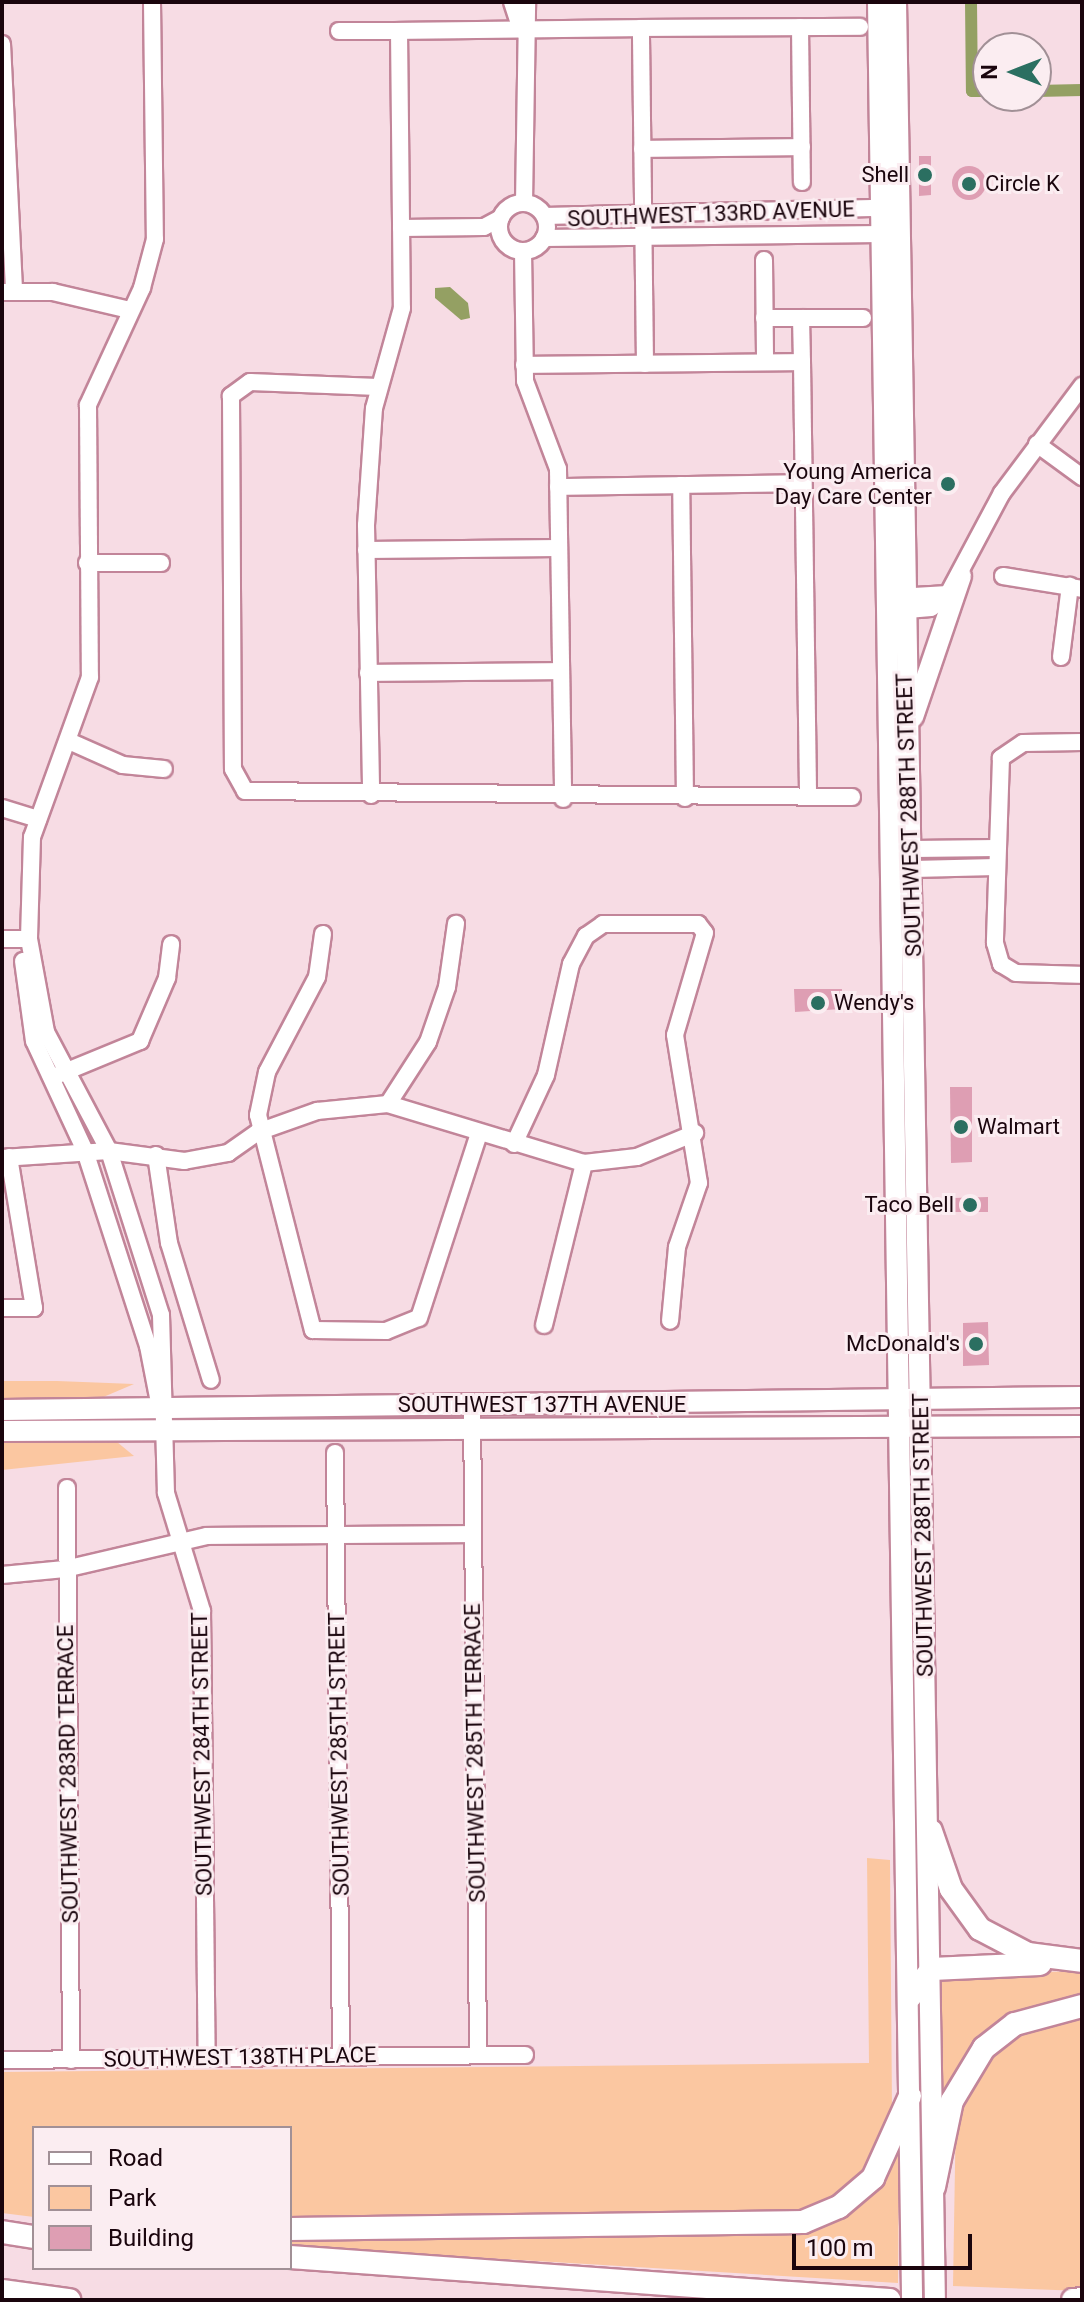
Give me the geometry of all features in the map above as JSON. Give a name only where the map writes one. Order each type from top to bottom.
[{"type":"highway","points":[[931,1831],[951,1889],[980,1929],[1004,1947],[1071,1961]]},
{"type":"highway","points":[[910,1997],[932,1969],[1071,1961]]},
{"type":"highway","points":[[934,2187],[952,2101],[984,2048],[1026,2019],[1082,2006]]},
{"type":"highway","points":[[292,2229],[803,2222],[839,2207],[873,2178],[910,2096]]},
{"type":"highway","points":[[2,2219],[32,2223]]},
{"type":"highway","points":[[2,2232],[32,2237]]},
{"type":"highway","points":[[292,2257],[882,2299]]},
{"type":"highway","points":[[2,2291],[60,2299]]},
{"type":"highway","points":[[1073,2300],[1082,2299]]},
{"type":"main road","name":"SOUTHWEST 288TH STREET","points":[[878,2],[881,208],[890,229]]},
{"type":"main road","name":"SOUTHWEST 288TH STREET","points":[[896,2],[890,229],[898,1424],[910,1997],[912,2300]]},
{"type":"main road","points":[[907,740],[929,654],[961,576]]},
{"type":"main road","name":"SOUTHWEST 288TH STREET","points":[[894,604],[907,740],[913,859],[920,1424],[931,1831],[935,2300]]},
{"type":"main road","name":"SOUTHWEST 137TH AVENUE","points":[[2,1410],[160,1420],[472,1426],[898,1400],[1082,1397]]},
{"type":"main road","name":"SOUTHWEST 137TH AVENUE","points":[[2,1431],[472,1405],[898,1424],[1082,1426]]},
{"type":"street","name":"SOUTHWEST 284TH STREET","points":[[152,2],[155,239],[130,310],[88,405],[90,677],[71,742],[38,819],[22,992],[51,1078],[85,1151],[160,1420],[177,1541],[202,1611],[207,2057]]},
{"type":"street","points":[[512,2],[521,30]]},
{"type":"street","points":[[524,203],[521,30],[527,2]]},
{"type":"street","points":[[800,27],[802,182]]},
{"type":"street","points":[[339,31],[860,27]]},
{"type":"street","points":[[641,28],[645,364]]},
{"type":"street","points":[[371,795],[366,550],[378,387],[402,320],[399,31]]},
{"type":"street","points":[[2,44],[8,292],[98,299],[130,310]]},
{"type":"street","points":[[642,149],[802,147]]},
{"type":"street","points":[[523,251],[544,238],[545,216],[524,203]]},
{"type":"street","points":[[401,228],[484,227],[524,203]]},
{"type":"street","name":"SOUTHWEST 133RD AVENUE","points":[[544,238],[734,209],[881,208]]},
{"type":"street","points":[[733,236],[734,209]]},
{"type":"street","name":"SOUTHWEST 133RD AVENUE","points":[[545,216],[733,236],[890,229]]},
{"type":"street","points":[[501,218],[501,236]]},
{"type":"street","points":[[484,227],[523,251]]},
{"type":"street","points":[[523,251],[524,365],[558,487],[563,799]]},
{"type":"street","points":[[764,260],[765,362]]},
{"type":"street","points":[[764,318],[863,318]]},
{"type":"street","points":[[801,318],[808,797]]},
{"type":"street","points":[[524,365],[802,362]]},
{"type":"street","points":[[378,387],[250,382],[231,396],[236,780],[256,796],[563,799],[852,797]]},
{"type":"street","points":[[894,604],[931,608],[948,594],[961,576],[992,508],[1082,386]]},
{"type":"street","points":[[1037,444],[1082,477]]},
{"type":"street","points":[[558,487],[803,483]]},
{"type":"street","points":[[681,485],[685,798]]},
{"type":"street","points":[[366,550],[559,548]]},
{"type":"street","points":[[87,563],[161,563]]},
{"type":"street","points":[[1003,576],[1076,587],[1061,657]]},
{"type":"street","points":[[368,673],[561,671]]},
{"type":"street","points":[[71,742],[123,765],[164,769]]},
{"type":"street","points":[[1082,742],[1011,746],[998,767],[995,943],[1006,969],[1082,975]]},
{"type":"street","points":[[2,808],[38,819]]},
{"type":"street","points":[[913,859],[996,848]]},
{"type":"street","points":[[913,859],[996,867]]},
{"type":"street","points":[[388,1104],[428,1042],[447,987],[456,924]]},
{"type":"street","points":[[514,1144],[546,1075],[571,964],[586,936],[603,924],[698,924],[705,933],[675,1035],[695,1133],[699,1183],[677,1247],[670,1321]]},
{"type":"street","points":[[323,934],[317,977],[267,1072],[258,1132],[313,1330],[386,1331],[419,1318],[478,1136]]},
{"type":"street","points":[[2,939],[29,939]]},
{"type":"street","name":"SOUTHWEST 284TH STREET","points":[[29,939],[46,1032],[69,1069],[109,1151],[161,1315],[167,1374],[160,1420]]},
{"type":"street","points":[[51,1078],[140,1041],[167,978],[171,944]]},
{"type":"street","points":[[2,1308],[34,1308],[6,1158],[109,1151],[184,1161],[228,1153],[258,1132],[317,1111],[388,1104],[444,1118],[478,1136],[584,1163],[637,1157],[695,1133]]},
{"type":"street","points":[[156,1155],[169,1243],[211,1380]]},
{"type":"street","points":[[544,1325],[584,1163]]},
{"type":"street","name":"SOUTHWEST 285TH TERRACE","points":[[472,1405],[478,2054]]},
{"type":"street","name":"SOUTHWEST 285TH STREET","points":[[335,1453],[341,2056]]},
{"type":"street","name":"SOUTHWEST 283RD TERRACE","points":[[67,1488],[65,1569],[71,2060]]},
{"type":"street","points":[[2,1575],[65,1569],[177,1541],[473,1534]]},
{"type":"street","points":[[478,2054],[525,2055]]},
{"type":"street","name":"SOUTHWEST 138TH PLACE","points":[[2,2060],[478,2054]]},
{"type":"green space","points":[[2,1381],[134,1384],[94,1401],[2,1402]]},
{"type":"green space","points":[[111,1437],[134,1456],[2,1470],[2,1438]]},
{"type":"green space","points":[[867,1858],[890,1860],[892,2108],[872,2167],[816,2212],[292,2222],[292,2126],[32,2126],[32,2217],[2,2213],[2,2072],[869,2063]]},
{"type":"green space","points":[[1082,1971],[1082,2000],[1036,2009],[943,2102],[940,1975]]},
{"type":"green space","points":[[1082,2012],[1082,2291],[953,2286],[956,2106],[1004,2039]]},
{"type":"green space","points":[[899,2151],[898,2283],[292,2246],[292,2234],[785,2233]]},
{"type":"shaded area","points":[[450,287],[468,303],[470,318],[461,320],[435,298],[435,288]]},
{"type":"building","name":"Shell","points":[[919,156],[931,156],[931,195],[919,196]]},
{"type":"building","name":"Circle K","points":[[969,166],[981,171],[986,183],[981,195],[969,200],[957,195],[952,183],[957,171]]},
{"type":"building","name":"Wendy's","points":[[794,989],[842,989],[842,1009],[795,1012]]},
{"type":"building","name":"Walmart","points":[[950,1087],[972,1087],[972,1162],[951,1163]]},
{"type":"building","name":"Taco Bell","points":[[988,1197],[988,1212],[953,1212],[953,1198]]},
{"type":"building","name":"McDonald's","points":[[988,1322],[989,1365],[963,1366],[963,1323]]},
{"type":"waterway","points":[[971,2],[972,91]]},
{"type":"waterway","points":[[1052,91],[1082,90]]},
{"type":"place","name":"Shell","points":[[925,175]]},
{"type":"place","name":"Circle K","points":[[969,184]]},
{"type":"place","name":"Young America Day Care Center","points":[[948,484]]},
{"type":"place","name":"Wendy's","points":[[818,1003]]},
{"type":"place","name":"Walmart","points":[[961,1127]]},
{"type":"place","name":"Taco Bell","points":[[970,1205]]},
{"type":"place","name":"McDonald's","points":[[976,1344]]}]
